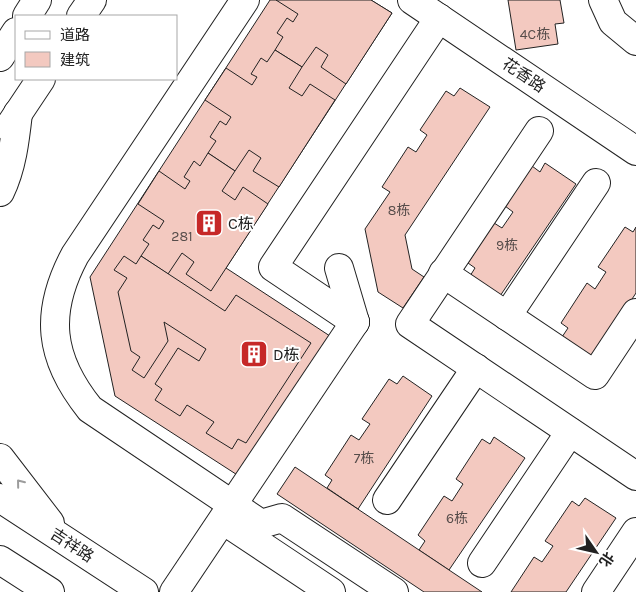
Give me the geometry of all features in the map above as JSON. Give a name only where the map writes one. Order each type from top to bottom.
[{"type":"main road","points":[[28,15],[37,0]]},
{"type":"main road","points":[[47,15],[55,0]]},
{"type":"main road","points":[[82,15],[92,0]]},
{"type":"main road","points":[[245,0],[75,255],[64,275],[58,297],[55,320],[56,343],[63,368],[75,390],[90,409],[331,592]]},
{"type":"main road","name":"花香路","points":[[412,0],[636,150]]},
{"type":"main road","points":[[602,0],[613,22],[636,41]]},
{"type":"main road","points":[[355,322],[273,267],[439,18]]},
{"type":"main road","points":[[0,57],[15,34]]},
{"type":"main road","points":[[379,140],[395,116],[401,76]]},
{"type":"main road","points":[[0,141],[39,80]]},
{"type":"main road","points":[[0,192],[14,151],[18,113]]},
{"type":"main road","points":[[539,131],[410,324],[636,476]]},
{"type":"main road","points":[[507,316],[596,183]]},
{"type":"main road","points":[[338,268],[355,322]]},
{"type":"main road","points":[[443,273],[595,375],[636,313]]},
{"type":"main road","points":[[174,592],[355,322]]},
{"type":"main road","points":[[388,500],[476,368]]},
{"type":"main road","points":[[482,563],[570,432]]},
{"type":"main road","points":[[0,458],[30,495],[59,537]]},
{"type":"main road","name":"吉祥路","points":[[0,498],[144,592]]},
{"type":"main road","points":[[227,513],[261,524],[282,518],[394,592]]},
{"type":"main road","points":[[596,592],[636,532]]},
{"type":"main road","points":[[0,560],[40,586]]},
{"type":"main road","points":[[0,573],[40,586]]},
{"type":"building","points":[[270,0],[371,0],[392,13],[226,268],[333,338],[242,478],[115,396],[90,277]]},
{"type":"building","points":[[276,0],[371,0],[392,13],[346,84],[321,67],[328,55],[316,47],[302,67],[275,50],[283,37],[277,33],[287,18],[293,22],[298,14]]},
{"type":"building","points":[[508,0],[560,0],[564,23],[555,24],[558,44],[516,50]]},
{"type":"building","points":[[275,50],[302,67],[289,88],[302,96],[310,84],[335,100],[279,187],[253,171],[261,158],[249,150],[235,171],[208,153],[216,141],[210,137],[220,121],[226,125],[231,117],[205,100],[226,68],[252,85],[257,77],[251,74],[261,58],[267,62]]},
{"type":"building","points":[[460,88],[490,107],[405,235],[412,269],[424,277],[403,308],[378,292],[365,229],[390,192],[382,187],[408,147],[416,152],[427,135],[420,130],[446,91],[454,96]]},
{"type":"building","name":"C栋","points":[[208,153],[235,171],[222,191],[235,200],[243,187],[268,204],[211,291],[186,274],[194,262],[182,253],[168,274],[141,256],[149,244],[143,240],[153,225],[159,229],[164,221],[138,204],[159,171],[185,189],[190,181],[184,177],[194,161],[200,166]]},
{"type":"building","points":[[545,163],[576,184],[500,296],[470,276],[475,268],[468,263],[494,223],[502,228],[513,212],[505,206],[532,166],[540,172]]},
{"type":"building","points":[[625,227],[633,232],[636,227],[636,293],[593,358],[562,337],[568,328],[561,323],[587,283],[595,289],[606,272],[598,267]]},
{"type":"building","name":"D栋","points":[[124,256],[136,264],[141,256],[225,311],[236,295],[311,343],[246,443],[238,439],[232,449],[206,433],[214,422],[187,405],[180,416],[155,400],[162,389],[155,384],[178,348],[199,361],[206,349],[164,322],[168,341],[144,378],[132,370],[140,357],[131,351],[118,292],[127,278],[114,270]]},
{"type":"building","points":[[403,376],[432,396],[358,509],[327,488],[332,480],[325,475],[351,435],[359,440],[370,424],[362,419],[389,379],[397,384]]},
{"type":"building","points":[[494,437],[525,458],[449,570],[419,550],[425,541],[418,535],[444,496],[452,501],[463,484],[456,479],[482,439],[490,444]]},
{"type":"building","points":[[295,467],[482,592],[424,592],[277,494]]},
{"type":"building","points":[[585,498],[616,518],[566,592],[511,592],[534,557],[542,562],[553,546],[545,541],[572,501],[579,506]]},
{"type":"place","name":"C栋","points":[[209,223]]},
{"type":"place","name":"D栋","points":[[254,354]]}]
